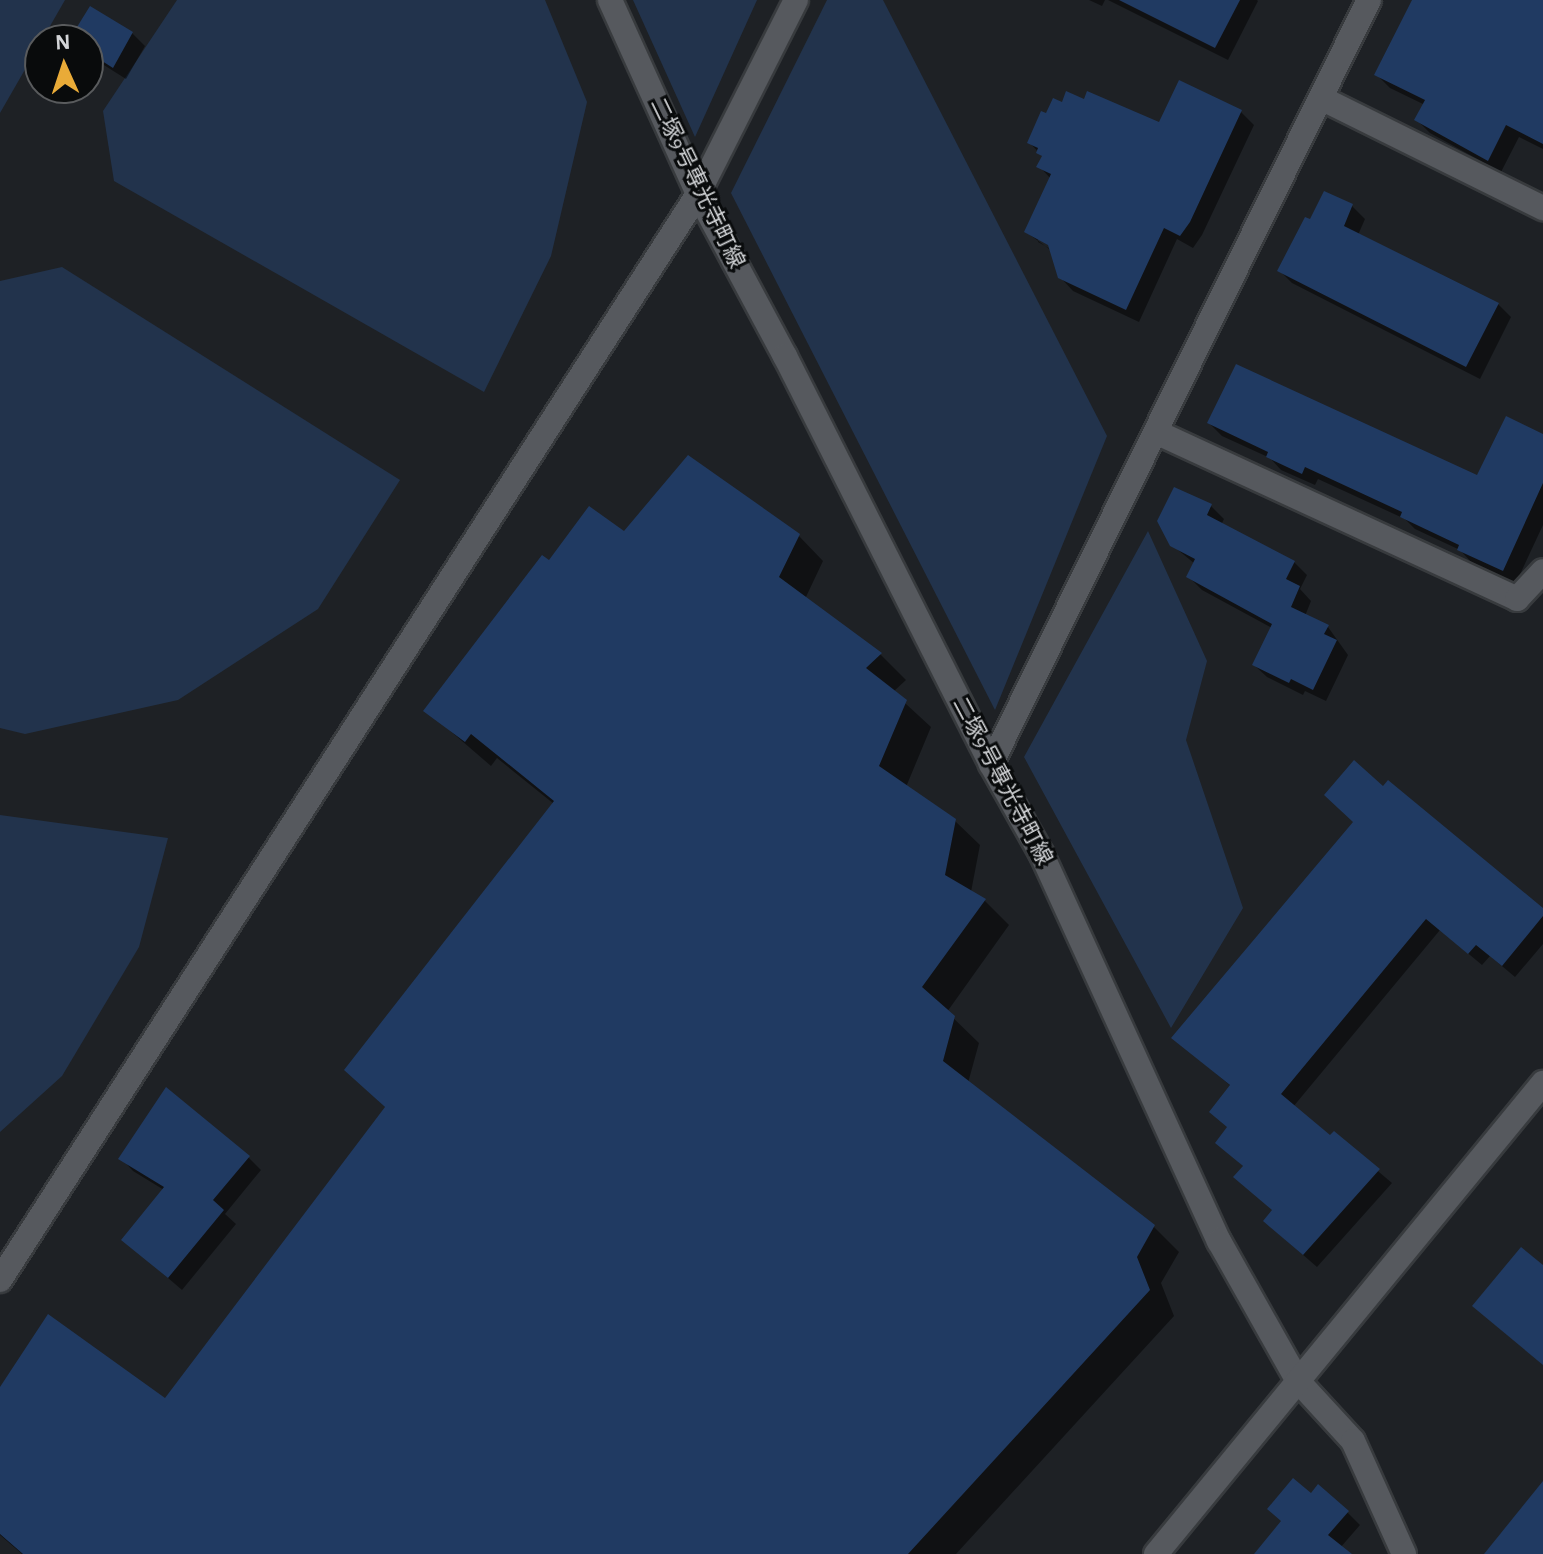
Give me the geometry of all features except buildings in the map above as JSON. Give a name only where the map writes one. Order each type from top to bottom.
[{"type":"street","name":"二塚9号専光寺町線","points":[[610,0],[698,194],[792,370],[991,764],[1042,855],[1219,1241],[1298,1381],[1353,1441],[1404,1554]]},
{"type":"street","points":[[0,1280],[698,194],[796,0]]},
{"type":"street","points":[[991,764],[1369,0]]},
{"type":"street","points":[[1321,98],[1543,208]]},
{"type":"street","points":[[1156,432],[1517,599],[1543,571]]},
{"type":"street","points":[[1156,1554],[1543,1083]]},
{"type":"shaded area","points":[[0,0],[65,0],[51,24],[24,24],[24,71],[0,113]]},
{"type":"shaded area","points":[[177,0],[545,0],[587,102],[551,256],[484,392],[114,181],[103,111]]},
{"type":"shaded area","points":[[633,0],[757,0],[695,137]]},
{"type":"shaded area","points":[[827,0],[883,0],[1107,436],[995,710],[731,193]]},
{"type":"shaded area","points":[[62,267],[400,480],[318,609],[178,700],[25,734],[0,728],[0,281]]},
{"type":"shaded area","points":[[1148,531],[1207,661],[1186,740],[1243,908],[1171,1028],[1024,757]]},
{"type":"shaded area","points":[[0,815],[168,838],[139,947],[62,1076],[0,1132]]}]
